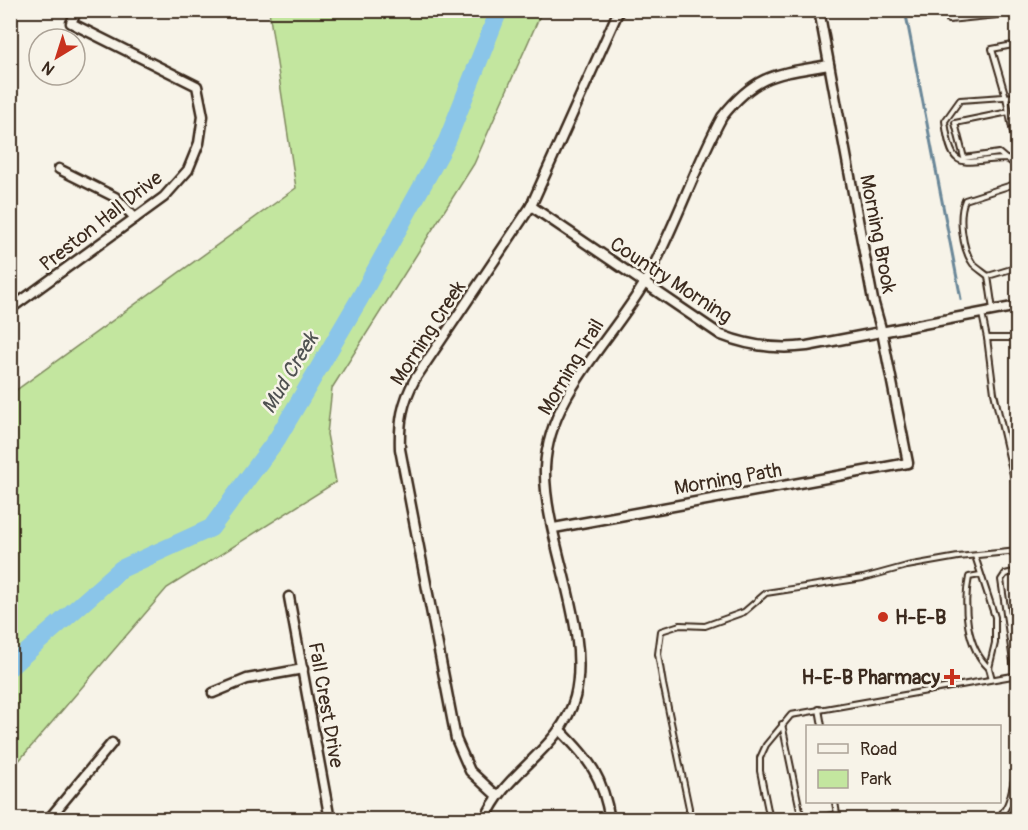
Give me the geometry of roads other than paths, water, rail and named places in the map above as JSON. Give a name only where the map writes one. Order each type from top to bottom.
[{"type":"street","name":"Preston Hall Drive","points":[[10,309],[164,197],[188,170],[199,143],[202,112],[197,86],[71,23],[77,10]]},
{"type":"street","name":"Morning Creek","points":[[497,796],[470,771],[456,739],[400,449],[399,426],[405,397],[415,379],[531,206],[620,10]]},
{"type":"street","name":"Morning Brook","points":[[819,10],[873,300],[882,332],[908,463]]},
{"type":"street","name":"Morning Trail","points":[[485,819],[497,796],[512,777],[549,744],[560,730],[575,696],[579,667],[547,494],[545,469],[553,426],[569,394],[644,283],[717,126],[740,94],[765,79],[829,64]]},
{"type":"street","points":[[59,169],[115,197],[135,218]]},
{"type":"street","name":"Country Morning","points":[[531,206],[721,334],[748,344],[792,348],[1017,306]]},
{"type":"street","name":"Morning Path","points":[[554,528],[908,463]]},
{"type":"street","name":"Fall Crest Drive","points":[[289,597],[330,819]]},
{"type":"street","points":[[213,693],[247,679],[303,669]]},
{"type":"street","points":[[560,730],[592,763],[601,781],[610,819]]},
{"type":"street","points":[[48,819],[112,743]]},
{"type":"lane","points":[[949,20],[997,15],[997,10]]},
{"type":"lane","points":[[1017,44],[992,49],[1006,97],[1017,159]]},
{"type":"lane","points":[[1007,159],[974,163],[955,158],[948,147],[945,121],[960,100],[1017,96]]},
{"type":"lane","points":[[1009,112],[955,123],[964,158],[999,153],[1017,167]]},
{"type":"lane","points":[[993,311],[988,276],[974,264],[967,250],[962,208],[965,200],[973,196],[1017,183]]},
{"type":"lane","points":[[988,276],[1017,267]]},
{"type":"lane","points":[[982,313],[994,393],[1016,483]]},
{"type":"lane","points":[[987,338],[1017,338]]},
{"type":"lane","points":[[689,819],[689,808],[658,654],[661,631],[680,625],[705,626],[715,623],[744,612],[766,593],[827,584],[907,566],[1017,551]]},
{"type":"lane","points":[[975,556],[980,574],[988,589],[995,617],[995,643],[989,668]]},
{"type":"lane","points":[[770,819],[760,771],[760,758],[766,745],[791,715],[1016,675],[1001,580],[1005,574],[1017,572],[1017,559]]},
{"type":"lane","points":[[980,574],[969,577],[966,609],[973,647],[989,668],[992,679]]},
{"type":"lane","points":[[819,710],[822,725]]},
{"type":"lane","points":[[783,724],[802,819]]},
{"type":"lane","points":[[994,819],[1004,814],[1008,806],[1017,765]]},
{"type":"lane","points":[[808,819],[837,817]]},
{"type":"waterway","name":"Mud Creek","points":[[10,667],[121,569],[211,528],[277,439],[360,298],[447,141],[499,10]]},
{"type":"waterway","points":[[905,10],[961,299]]},
{"type":"place","name":"H-E-B","points":[[883,617]]},
{"type":"place","name":"H-E-B Pharmacy","points":[[952,677]]}]
